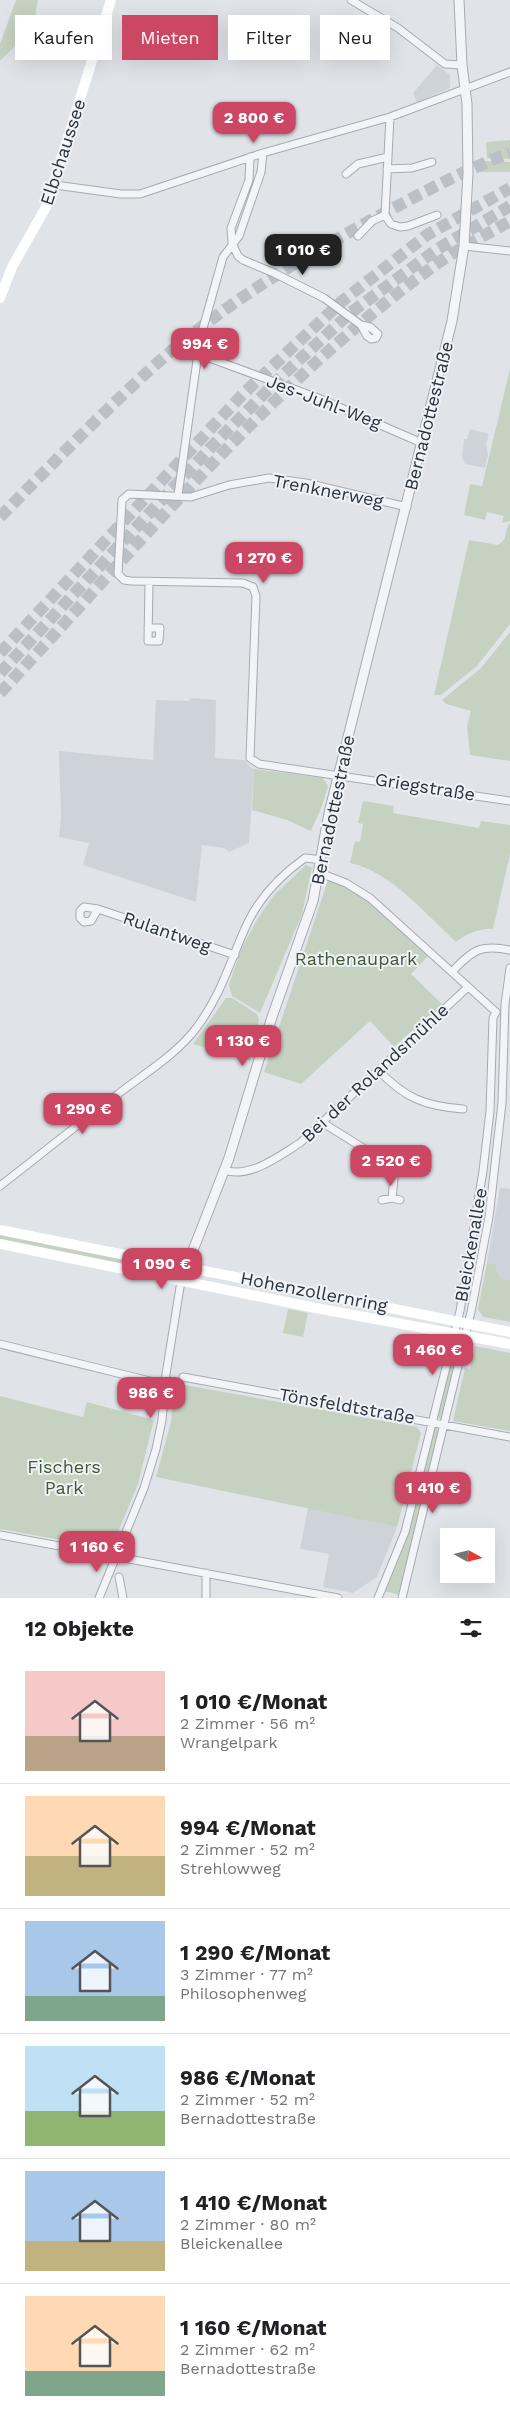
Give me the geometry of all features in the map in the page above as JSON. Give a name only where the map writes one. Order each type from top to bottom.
[{"type":"main road","name":"Elbchaussee","points":[[0,298],[12,267],[44,212],[111,0]]},
{"type":"main road","name":"Hohenzollernring","points":[[0,1230],[468,1322],[510,1332]]},
{"type":"main road","name":"Hohenzollernring","points":[[0,1244],[510,1344]]},
{"type":"street","points":[[351,0],[398,28],[445,64],[462,65]]},
{"type":"street","name":"Bernadottestraße","points":[[99,1598],[144,1488],[153,1461],[162,1420],[181,1281],[224,1170],[274,1010],[313,901],[320,873],[329,813],[407,507],[453,316],[464,246],[468,173],[466,90],[462,65],[459,0]]},
{"type":"street","points":[[54,185],[120,194],[140,194],[263,153],[390,118],[510,72]]},
{"type":"street","points":[[390,118],[385,215],[391,224],[400,227],[437,215]]},
{"type":"street","points":[[178,495],[196,353],[223,257],[238,236],[261,172],[263,153]]},
{"type":"street","points":[[250,157],[249,180],[231,228],[232,243],[238,256],[324,298],[361,325]]},
{"type":"street","points":[[346,174],[358,164],[388,157]]},
{"type":"street","points":[[387,169],[412,168],[432,162]]},
{"type":"street","points":[[358,236],[372,220],[385,215]]},
{"type":"street","points":[[464,246],[510,251]]},
{"type":"street","name":"Jes-Juhl-Weg","points":[[196,353],[318,398],[422,443]]},
{"type":"street","name":"Trenknerweg","points":[[339,776],[259,764],[250,758],[256,596],[253,587],[243,583],[124,580],[118,574],[122,500],[132,494],[191,497],[203,495],[229,485],[269,478],[306,483],[407,507]]},
{"type":"street","points":[[148,628],[149,582]]},
{"type":"street","name":"Griegstraße","points":[[339,776],[382,780],[510,801]]},
{"type":"street","points":[[0,1186],[153,1068],[189,1036],[197,1027],[222,986],[248,922],[266,892],[288,870],[305,858],[322,860]]},
{"type":"street","points":[[320,873],[346,883],[370,898],[496,1012],[506,1010]]},
{"type":"street","name":"Rulantweg","points":[[98,909],[235,955]]},
{"type":"street","points":[[452,972],[472,952],[483,948],[510,950]]},
{"type":"street","name":"Bleickenallee","points":[[402,1598],[465,1336],[489,1217],[502,1102],[510,968]]},
{"type":"street","name":"Bei der Rolandsmühle","points":[[224,1170],[232,1173],[244,1172],[273,1160],[300,1143],[468,987]]},
{"type":"street","name":"Bleickenallee","points":[[378,1598],[404,1532],[457,1320],[483,1171],[490,1111],[493,1018],[496,1012]]},
{"type":"street","points":[[378,1070],[394,1086],[410,1097],[432,1106],[462,1109]]},
{"type":"street","points":[[323,1123],[342,1136],[391,1160],[395,1169],[392,1198]]},
{"type":"street","points":[[382,1200],[392,1198],[400,1200]]},
{"type":"street","points":[[0,1344],[166,1385]]},
{"type":"street","name":"Tönsfeldtstraße","points":[[183,1377],[510,1437]]},
{"type":"street","points":[[0,1536],[338,1598]]},
{"type":"street","points":[[206,1573],[206,1598]]},
{"type":"street","points":[[119,1577],[123,1598]]},
{"type":"shaded area","points":[[437,65],[450,75],[450,88],[417,102],[413,93]]},
{"type":"shaded area","points":[[470,429],[489,434],[486,444],[488,455],[485,468],[465,464],[462,457],[464,439],[467,439]]},
{"type":"shaded area","points":[[190,698],[216,700],[215,758],[245,760],[254,769],[249,843],[229,852],[224,848],[202,845],[196,902],[83,865],[89,843],[59,837],[61,817],[59,751],[153,760],[156,700],[189,701]]},
{"type":"shaded area","points":[[500,1188],[510,1189],[510,1280],[502,1279],[496,1270],[497,1264],[487,1263]]},
{"type":"shaded area","points":[[308,1508],[397,1527],[377,1577],[353,1593],[323,1587],[329,1554],[300,1549]]},
{"type":"green space","points":[[16,0],[38,0],[35,15],[15,15],[15,46],[0,61],[0,44]]},
{"type":"green space","points":[[510,140],[510,159],[487,158],[486,142]]},
{"type":"green space","points":[[485,161],[510,162],[510,172],[478,172]]},
{"type":"green space","points":[[510,369],[510,521],[502,523],[504,516],[487,512],[485,520],[464,515],[470,484],[482,486]]},
{"type":"green space","points":[[510,524],[510,624],[477,666],[441,695],[434,695],[469,540],[498,545],[504,540],[508,525]]},
{"type":"green space","points":[[510,632],[510,761],[470,755],[467,726],[471,711],[446,704],[442,700],[481,668]]},
{"type":"green space","points":[[254,769],[323,778],[328,786],[311,831],[287,820],[252,810]]},
{"type":"green space","points":[[363,801],[394,806],[393,813],[479,828],[481,821],[510,825],[510,854],[493,929],[473,932],[456,942],[394,885],[380,875],[350,863],[355,841],[360,842],[363,824],[358,823]]},
{"type":"green space","points":[[306,865],[312,868],[302,914],[260,1013],[232,996],[229,985],[241,949],[258,918],[274,895]]},
{"type":"green space","name":"Rathenaupark","points":[[328,880],[343,885],[370,901],[395,921],[430,954],[411,974],[442,1004],[394,1047],[370,1021],[301,1084],[264,1072]]},
{"type":"green space","points":[[226,998],[232,998],[257,1014],[259,1019],[250,1061],[193,1044]]},
{"type":"green space","points":[[0,1233],[172,1268],[171,1273],[0,1241]]},
{"type":"green space","points":[[487,1263],[497,1264],[496,1270],[502,1279],[510,1280],[510,1322],[483,1317],[478,1309]]},
{"type":"green space","points":[[288,1309],[308,1313],[303,1337],[283,1333]]},
{"type":"green space","points":[[475,1346],[510,1353],[510,1431],[453,1421],[465,1368],[470,1369]]},
{"type":"green space","points":[[454,1350],[457,1351],[442,1421],[437,1416]]},
{"type":"green space","points":[[174,1383],[417,1427],[421,1433],[397,1527],[156,1477],[171,1422]]},
{"type":"green space","name":"Fischers Park","points":[[0,1396],[83,1417],[87,1402],[154,1420],[138,1484],[111,1549],[0,1529]]},
{"type":"green space","points":[[434,1428],[440,1429],[400,1595],[384,1591],[400,1555]]},
{"type":"tunnel","points":[[0,517],[95,421],[154,366],[206,323],[290,267],[377,217],[459,175],[510,153]]},
{"type":"tunnel","points":[[0,653],[244,393],[341,302],[427,235],[510,188]]},
{"type":"tunnel","points":[[0,673],[215,443],[285,373],[349,314],[436,250],[510,206]]},
{"type":"tunnel","points":[[0,693],[209,467],[319,359],[377,310],[438,263],[510,221]]}]
